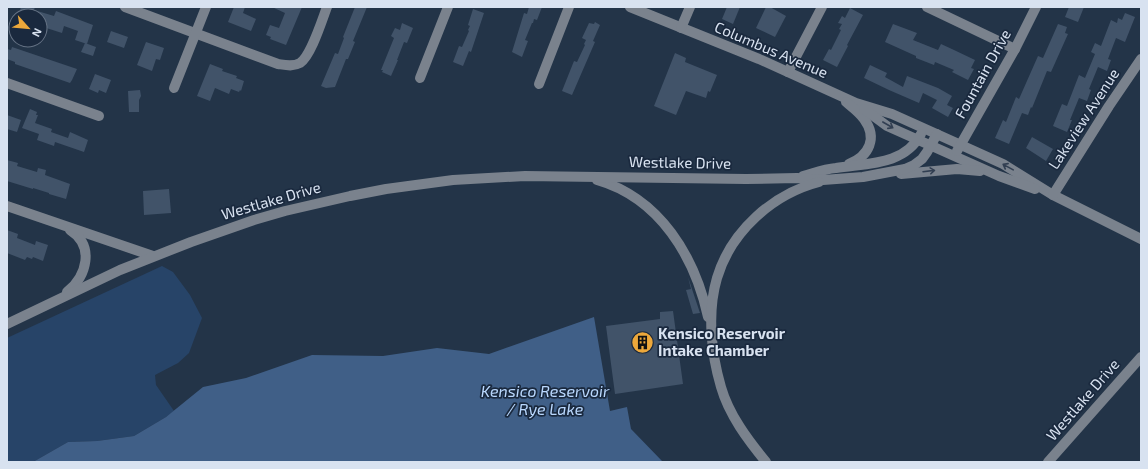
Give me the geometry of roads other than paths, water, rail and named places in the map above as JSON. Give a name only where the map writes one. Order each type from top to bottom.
[{"type":"street","points":[[125,7],[278,64],[294,66],[300,63],[309,52],[327,7]]},
{"type":"street","points":[[174,88],[206,7]]},
{"type":"street","points":[[420,78],[448,7]]},
{"type":"street","points":[[539,84],[569,7]]},
{"type":"street","name":"Columbus Avenue","points":[[630,7],[788,72],[856,103],[892,114],[924,128],[1003,164],[1053,195],[1141,239]]},
{"type":"street","points":[[681,28],[690,7]]},
{"type":"street","points":[[788,72],[822,7]]},
{"type":"street","points":[[927,7],[1015,49]]},
{"type":"street","name":"Fountain Drive","points":[[954,156],[1015,49],[1036,7]]},
{"type":"street","name":"Lakeview Avenue","points":[[1053,195],[1109,106],[1141,59]]},
{"type":"street","points":[[7,83],[99,116]]},
{"type":"street","points":[[797,178],[857,161],[868,149],[871,142],[869,126],[864,119],[839,95]]},
{"type":"street","name":"Columbus Avenue","points":[[856,103],[887,126],[999,176],[1053,195]]},
{"type":"street","points":[[836,168],[878,163],[898,157],[918,140],[924,128]]},
{"type":"street","points":[[863,177],[905,169],[914,165],[922,159],[932,146],[937,134]]},
{"type":"street","points":[[797,178],[823,180],[957,169],[984,171],[999,176]]},
{"type":"street","name":"Westlake Drive","points":[[7,324],[90,284],[153,256],[254,220],[310,205],[386,189],[453,180],[525,176],[746,179],[797,178]]},
{"type":"street","name":"Westlake Drive","points":[[562,176],[593,179],[610,184],[627,192],[642,202],[656,215],[681,248],[696,276],[705,301],[721,387],[729,407],[749,440],[766,462]]},
{"type":"street","name":"Westlake Drive","points":[[712,345],[713,301],[717,278],[725,258],[735,241],[747,226],[775,201],[810,184],[837,179]]},
{"type":"street","points":[[7,206],[153,256]]},
{"type":"street","points":[[56,301],[70,290],[78,280],[84,271],[86,262],[82,242],[76,234],[61,225]]},
{"type":"street","name":"Westlake Drive","points":[[1048,462],[1141,357]]},
{"type":"water","name":"Kensico Reservoir / Rye Lake","points":[[594,317],[610,411],[627,407],[631,429],[663,462],[33,462],[68,442],[97,441],[134,436],[166,417],[203,387],[246,378],[312,355],[383,356],[437,348],[489,354]]},
{"type":"place","name":"Kensico Reservoir Intake Chamber","points":[[643,343]]}]
